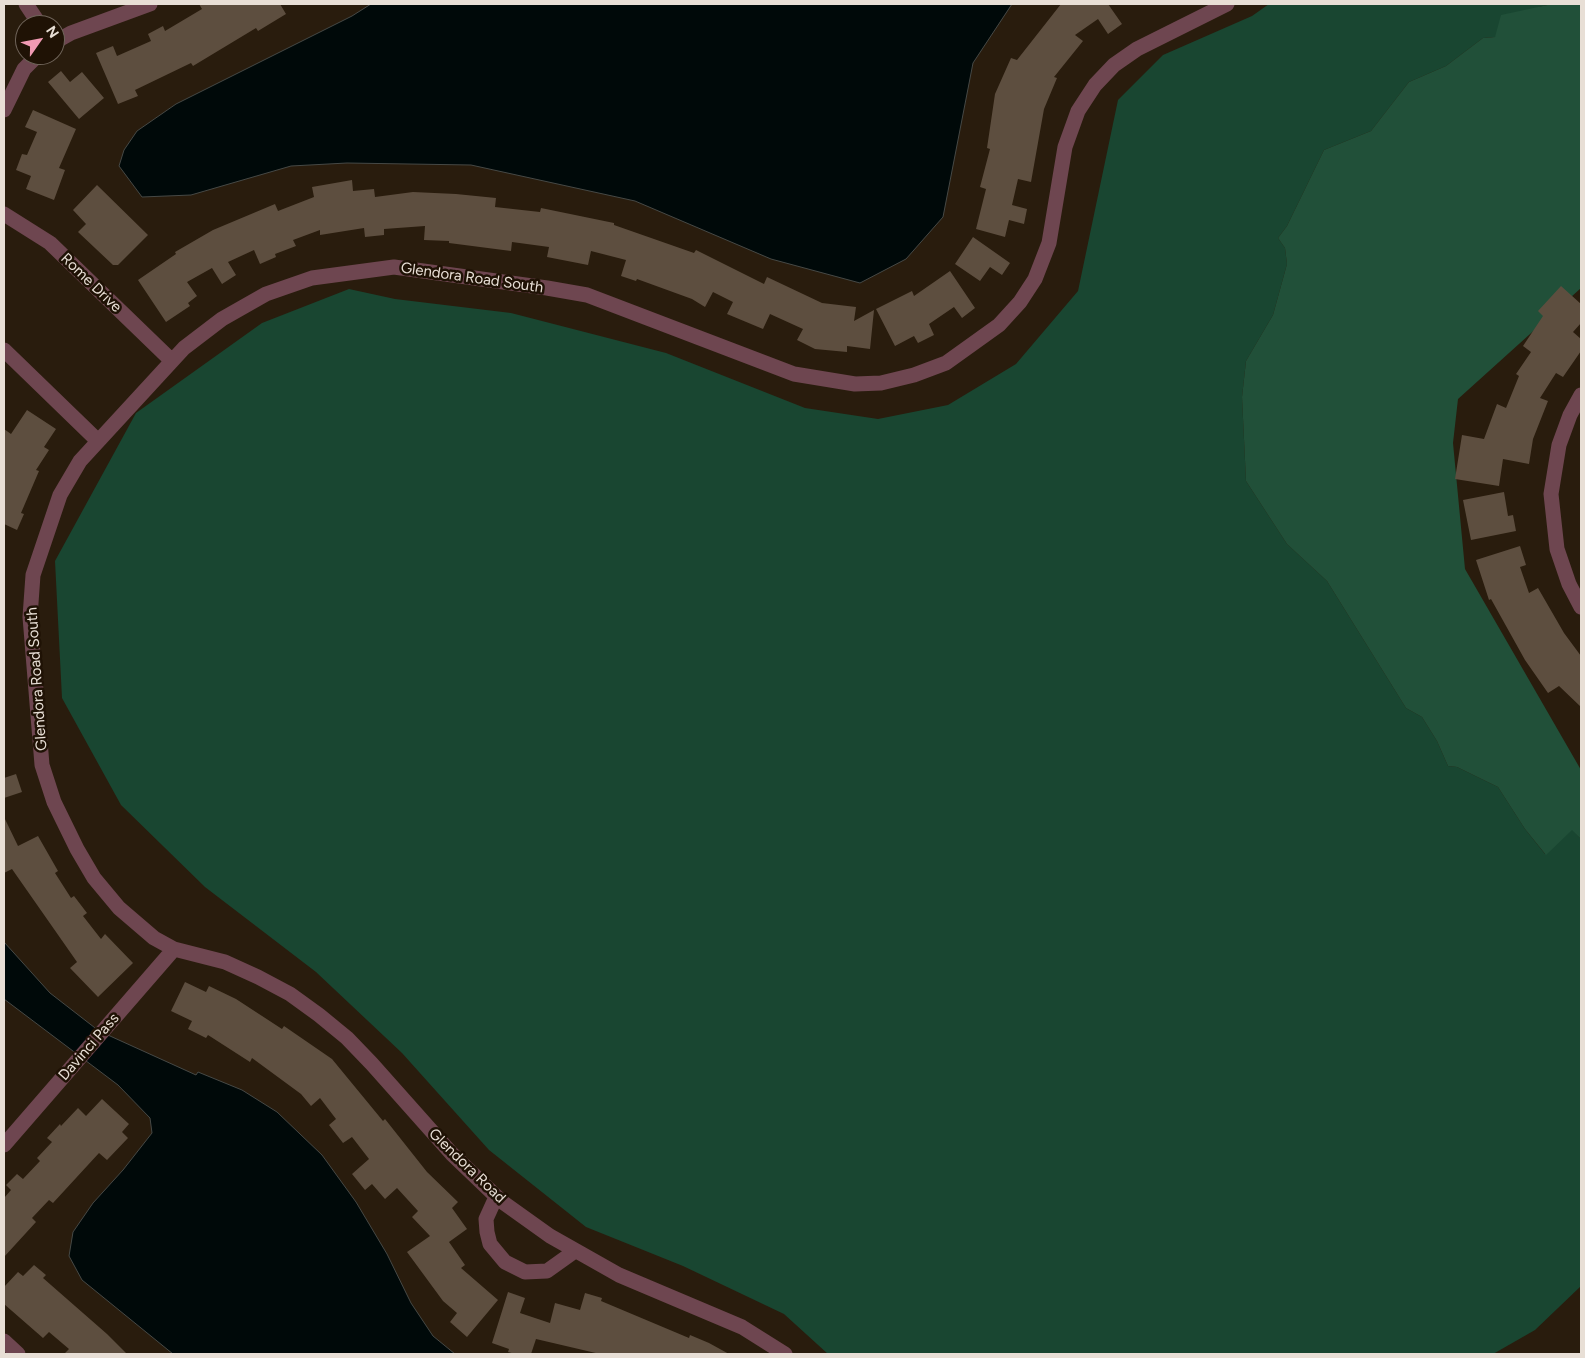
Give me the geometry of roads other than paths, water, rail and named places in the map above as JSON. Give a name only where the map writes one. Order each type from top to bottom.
[{"type":"street","points":[[26,4],[33,15]]},
{"type":"street","points":[[65,36],[150,4]]},
{"type":"street","name":"Glendora Road South","points":[[174,949],[154,938],[120,908],[94,878],[54,802],[42,766],[30,617],[33,575],[60,495],[80,461],[184,348],[222,319],[266,294],[312,278],[394,267],[547,288],[587,296],[794,374],[822,380],[854,384],[881,383],[914,375],[946,363],[975,345],[999,325],[1020,302],[1035,279],[1049,243],[1065,147],[1078,111],[1095,85],[1114,65],[1137,49],[1226,4]]},
{"type":"street","points":[[4,110],[12,90],[28,65]]},
{"type":"street","name":"Rome Drive","points":[[4,214],[50,243],[172,361]]},
{"type":"street","points":[[4,350],[98,441]]},
{"type":"street","points":[[1581,394],[1559,445],[1551,494],[1557,549],[1569,584],[1581,607]]},
{"type":"street","name":"Davinci Pass","points":[[4,1145],[174,949]]},
{"type":"street","name":"Glendora Road","points":[[174,949],[225,962],[290,994],[320,1015],[353,1044],[422,1123],[496,1197],[550,1236],[619,1275],[742,1327],[784,1354]]},
{"type":"street","points":[[496,1197],[486,1220],[487,1232],[490,1244],[505,1262],[525,1272],[547,1271],[576,1251]]},
{"type":"street","points":[[4,1341],[18,1354]]}]
